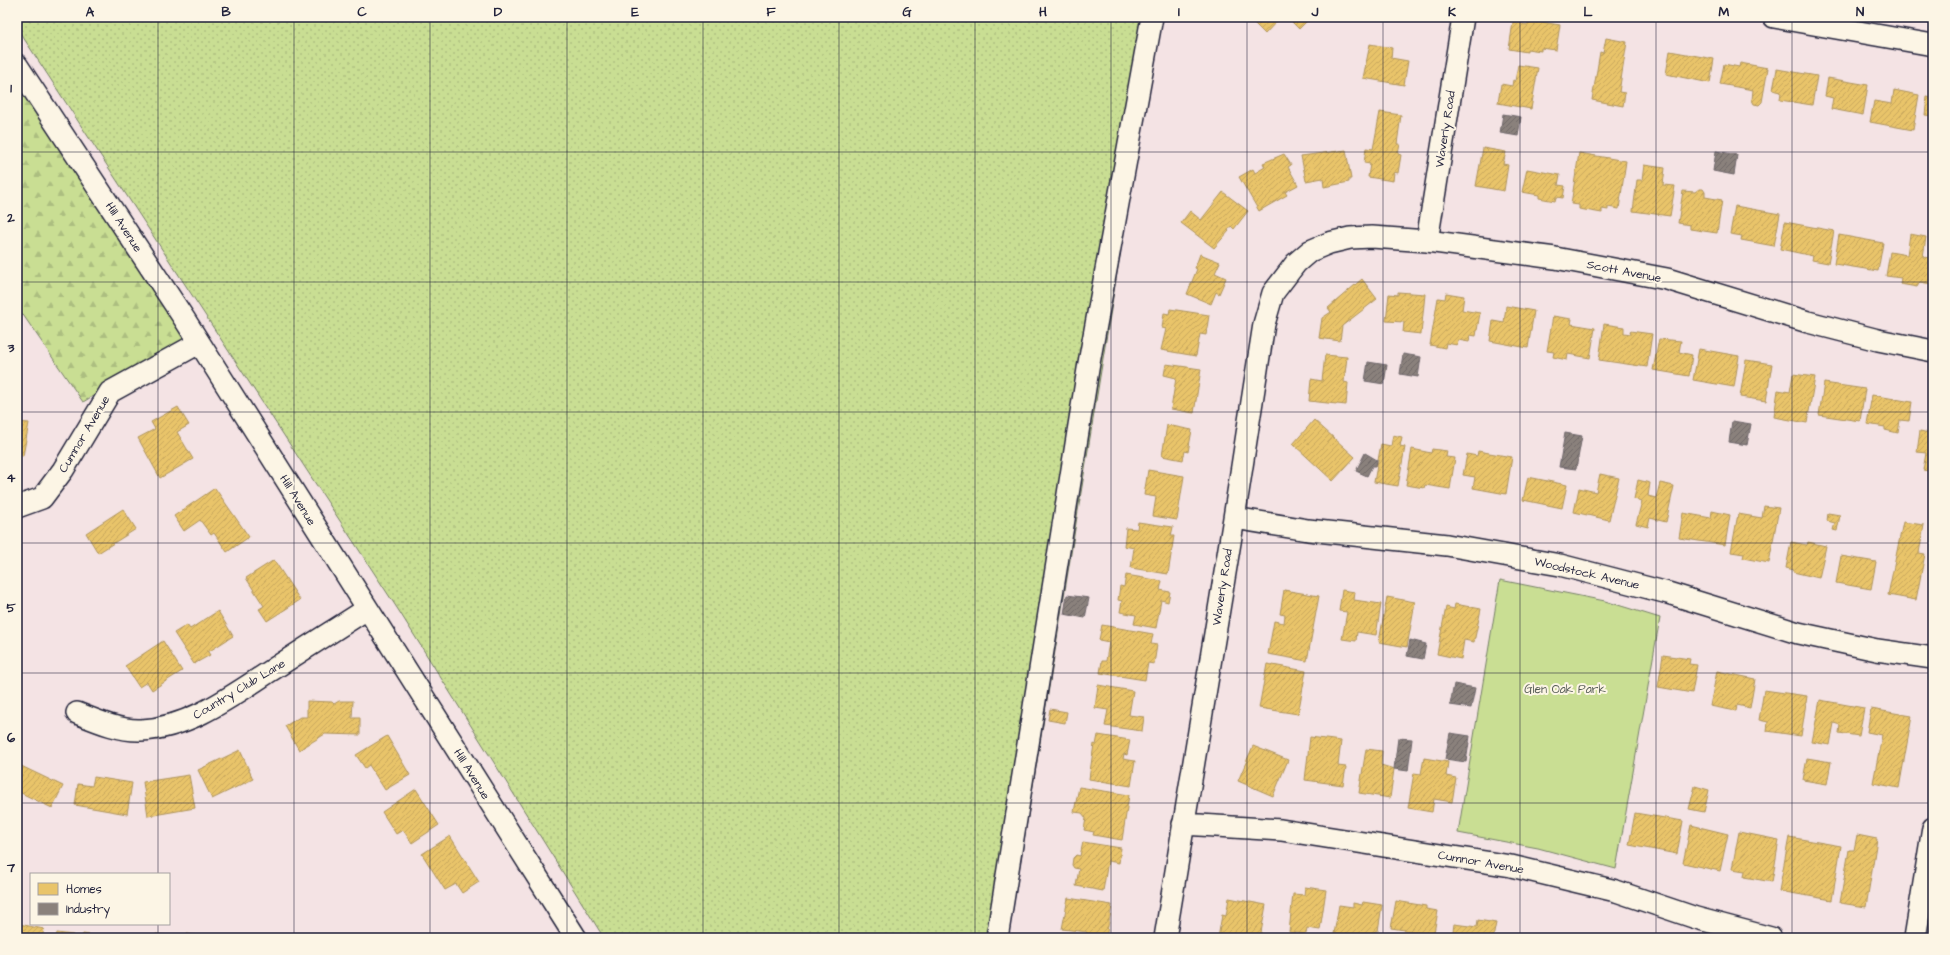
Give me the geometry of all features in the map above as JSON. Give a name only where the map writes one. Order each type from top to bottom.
[{"type":"street","points":[[997,938],[1089,363],[1152,17]]},
{"type":"street","name":"Waverly Road","points":[[1428,241],[1463,17]]},
{"type":"street","points":[[1774,17],[1933,45]]},
{"type":"street","name":"Hill Avenue","points":[[17,65],[199,343],[576,938]]},
{"type":"street","name":"Scott Avenue","points":[[1310,251],[1329,243],[1350,238],[1372,237],[1428,241],[1555,258],[1667,279],[1808,322],[1878,340],[1933,351]]},
{"type":"street","name":"Waverly Road","points":[[1165,938],[1268,309],[1273,293],[1283,278],[1310,251]]},
{"type":"street","name":"Cumnor Avenue","points":[[17,507],[42,498],[64,470],[110,392],[199,343]]},
{"type":"street","name":"Woodstock Avenue","points":[[1234,518],[1308,530],[1447,545],[1560,565],[1668,593],[1798,633],[1877,650],[1933,658]]},
{"type":"street","name":"Country Club Lane","points":[[77,713],[100,722],[141,731],[162,728],[186,720],[225,700],[367,609]]},
{"type":"street","name":"Cumnor Avenue","points":[[1183,824],[1281,830],[1511,866],[1616,892],[1696,918],[1771,938]]},
{"type":"street","points":[[1915,938],[1933,828]]},
{"type":"green space","points":[[17,17],[1159,17],[1008,938],[604,938],[399,611],[17,28]]},
{"type":"green space","points":[[17,75],[187,340],[83,402],[17,306]]},
{"type":"green space","name":"Glen Oak Park","points":[[1500,580],[1605,601],[1660,618],[1616,869],[1538,848],[1458,833]]},
{"type":"building: Homes","points":[[1258,17],[1273,17],[1277,21],[1265,34],[1253,22]]},
{"type":"building: Homes","points":[[1287,17],[1311,17],[1299,29]]},
{"type":"building: Homes","points":[[1529,20],[1560,25],[1556,50],[1541,48],[1541,51],[1527,49],[1527,52],[1509,49],[1513,22],[1528,25]]},
{"type":"building: Homes","points":[[1606,38],[1627,42],[1619,92],[1625,93],[1623,106],[1592,100],[1600,52],[1603,53]]},
{"type":"building: Homes","points":[[1370,44],[1392,48],[1391,58],[1408,61],[1404,85],[1363,78]]},
{"type":"building: Homes","points":[[1670,51],[1714,59],[1710,83],[1666,74]]},
{"type":"building: Homes","points":[[1740,63],[1768,68],[1762,102],[1759,105],[1754,104],[1752,100],[1753,90],[1720,84],[1724,64],[1739,67]]},
{"type":"building: Homes","points":[[1518,65],[1538,68],[1531,109],[1498,103],[1501,84],[1512,86],[1513,80],[1515,81]]},
{"type":"building: Homes","points":[[1777,69],[1817,76],[1812,105],[1780,100],[1781,92],[1773,90]]},
{"type":"building: Homes","points":[[1828,78],[1868,85],[1863,115],[1831,109],[1833,98],[1825,96]]},
{"type":"building: Homes","points":[[1894,90],[1919,95],[1913,130],[1870,122],[1874,101],[1892,104]]},
{"type":"building: Homes","points":[[1927,97],[1933,98],[1933,116],[1925,115]]},
{"type":"building: Homes","points":[[1380,112],[1401,115],[1397,144],[1400,144],[1398,154],[1401,155],[1398,173],[1394,172],[1393,181],[1368,177],[1370,164],[1364,163],[1366,148],[1373,149]]},
{"type":"building: Homes","points":[[1483,148],[1506,152],[1503,164],[1508,165],[1504,191],[1476,186]]},
{"type":"building: Homes","points":[[1346,150],[1351,179],[1349,179],[1349,182],[1324,187],[1323,178],[1306,181],[1301,156]]},
{"type":"building: Homes","points":[[1579,153],[1626,161],[1619,209],[1608,207],[1608,210],[1602,209],[1602,213],[1579,209],[1579,205],[1571,204]]},
{"type":"building: Homes","points":[[1284,154],[1291,165],[1288,167],[1298,185],[1285,192],[1287,195],[1259,211],[1239,177],[1253,169],[1255,173],[1265,167],[1263,163]]},
{"type":"building: Homes","points":[[1644,165],[1665,168],[1663,185],[1675,186],[1670,216],[1633,211],[1637,180],[1642,180]]},
{"type":"building: Homes","points":[[1527,169],[1560,175],[1558,185],[1565,186],[1563,198],[1556,197],[1555,201],[1539,198],[1539,195],[1522,192]]},
{"type":"building: Homes","points":[[1699,189],[1703,189],[1705,192],[1705,197],[1722,200],[1717,233],[1690,229],[1690,225],[1678,223],[1683,191],[1695,192]]},
{"type":"building: Homes","points":[[1223,192],[1248,211],[1234,229],[1231,226],[1228,230],[1229,231],[1214,248],[1181,223],[1190,211],[1201,220]]},
{"type":"building: Homes","points":[[1735,206],[1780,214],[1774,246],[1741,240],[1742,236],[1730,234]]},
{"type":"building: Homes","points":[[1785,222],[1834,231],[1828,263],[1812,260],[1813,256],[1780,249]]},
{"type":"building: Homes","points":[[1910,234],[1926,237],[1923,257],[1933,258],[1931,284],[1920,282],[1917,287],[1900,284],[1901,278],[1886,276],[1890,252],[1907,255]]},
{"type":"building: Homes","points":[[1839,235],[1883,243],[1878,271],[1834,264]]},
{"type":"building: Homes","points":[[1200,254],[1220,262],[1215,273],[1226,278],[1219,294],[1216,292],[1211,304],[1187,294],[1197,269],[1195,268]]},
{"type":"building: Homes","points":[[1362,279],[1377,299],[1342,326],[1340,341],[1319,338],[1322,318],[1331,312],[1328,308]]},
{"type":"building: Homes","points":[[1398,292],[1425,294],[1421,334],[1403,332],[1404,322],[1386,321],[1389,294],[1398,295]]},
{"type":"building: Homes","points":[[1446,293],[1464,296],[1462,310],[1480,313],[1476,336],[1470,335],[1469,342],[1458,340],[1457,345],[1446,343],[1445,348],[1430,345],[1438,298],[1445,299]]},
{"type":"building: Homes","points":[[1506,306],[1534,311],[1528,348],[1490,341],[1493,321],[1504,323]]},
{"type":"building: Homes","points":[[1170,309],[1209,315],[1206,335],[1200,334],[1196,356],[1161,350],[1166,329],[1162,328],[1164,313],[1169,314]]},
{"type":"building: Homes","points":[[1553,316],[1572,319],[1571,324],[1595,328],[1590,358],[1568,354],[1567,360],[1553,357],[1554,352],[1547,351]]},
{"type":"building: Homes","points":[[1604,324],[1624,327],[1624,333],[1631,334],[1630,331],[1652,334],[1647,367],[1599,360]]},
{"type":"building: Homes","points":[[1659,339],[1681,341],[1679,352],[1692,355],[1689,376],[1653,370]]},
{"type":"building: Homes","points":[[1699,349],[1739,356],[1734,387],[1693,380]]},
{"type":"building: Homes","points":[[1325,355],[1347,357],[1344,382],[1348,383],[1346,405],[1309,401],[1311,379],[1322,381]]},
{"type":"building: Homes","points":[[1746,360],[1772,364],[1766,401],[1740,397]]},
{"type":"building: Homes","points":[[1166,364],[1201,369],[1194,413],[1171,409],[1176,378],[1164,375]]},
{"type":"building: Homes","points":[[1793,374],[1815,377],[1807,423],[1774,417],[1778,390],[1790,392]]},
{"type":"building: Homes","points":[[1824,383],[1865,389],[1860,421],[1819,415]]},
{"type":"building: Homes","points":[[1872,395],[1912,402],[1909,421],[1900,420],[1898,433],[1885,430],[1885,427],[1867,424]]},
{"type":"building: Homes","points":[[178,407],[189,425],[177,432],[193,459],[160,478],[138,438],[155,429],[151,422]]},
{"type":"building: Homes","points":[[1933,409],[1933,472],[1923,470],[1926,453],[1917,452],[1920,431],[1929,433]]},
{"type":"building: Homes","points":[[1314,420],[1355,457],[1333,481],[1293,444]]},
{"type":"building: Homes","points":[[17,422],[29,423],[23,456],[17,455]]},
{"type":"building: Homes","points":[[1167,425],[1192,430],[1188,452],[1185,451],[1183,460],[1162,456]]},
{"type":"building: Homes","points":[[1393,435],[1402,437],[1400,446],[1405,447],[1398,486],[1374,482],[1381,444],[1391,446]]},
{"type":"building: Homes","points":[[1412,449],[1431,453],[1432,449],[1447,451],[1446,457],[1455,458],[1450,489],[1425,485],[1424,488],[1406,485]]},
{"type":"building: Homes","points":[[1478,451],[1512,457],[1506,494],[1473,488],[1475,477],[1463,475],[1467,454],[1477,456]]},
{"type":"building: Homes","points":[[1148,470],[1184,476],[1177,520],[1153,516],[1156,497],[1144,495]]},
{"type":"building: Homes","points":[[1600,474],[1619,478],[1609,520],[1574,512],[1579,488],[1596,492]]},
{"type":"building: Homes","points":[[1528,477],[1567,485],[1562,508],[1523,500]]},
{"type":"building: Homes","points":[[1638,480],[1650,483],[1648,496],[1656,498],[1660,483],[1674,486],[1666,522],[1650,518],[1648,527],[1636,524],[1642,501],[1634,499]]},
{"type":"building: Homes","points":[[215,488],[249,537],[227,552],[214,533],[211,535],[200,520],[184,531],[174,516]]},
{"type":"building: Homes","points":[[1764,506],[1779,508],[1769,563],[1743,558],[1744,554],[1731,552],[1738,514],[1762,518]]},
{"type":"building: Homes","points":[[123,509],[136,529],[98,553],[86,533]]},
{"type":"building: Homes","points":[[1712,511],[1730,515],[1725,545],[1679,538],[1683,513],[1711,518]]},
{"type":"building: Homes","points":[[1828,513],[1840,515],[1837,531],[1833,530],[1835,523],[1827,521]]},
{"type":"building: Homes","points":[[1138,522],[1173,527],[1171,536],[1174,536],[1168,574],[1131,568],[1134,548],[1124,546],[1126,528],[1137,529]]},
{"type":"building: Homes","points":[[1903,522],[1924,525],[1919,553],[1925,554],[1916,600],[1888,595]]},
{"type":"building: Homes","points":[[1791,542],[1807,545],[1808,542],[1826,546],[1819,578],[1793,572],[1794,570],[1786,568]]},
{"type":"building: Homes","points":[[1841,556],[1876,562],[1871,589],[1836,583]]},
{"type":"building: Homes","points":[[274,560],[300,600],[267,621],[259,609],[264,606],[246,578]]},
{"type":"building: Homes","points":[[1126,575],[1162,581],[1160,590],[1170,592],[1168,602],[1161,600],[1156,628],[1134,624],[1136,615],[1120,612],[1122,601],[1118,600],[1120,586],[1124,587]]},
{"type":"building: Homes","points":[[1284,590],[1319,596],[1307,661],[1268,654],[1274,621],[1284,623],[1285,615],[1280,614]]},
{"type":"building: Homes","points":[[1342,590],[1355,592],[1354,600],[1381,604],[1376,635],[1357,632],[1356,641],[1342,639],[1347,612],[1339,611]]},
{"type":"building: Homes","points":[[1387,597],[1415,602],[1407,647],[1379,642]]},
{"type":"building: Homes","points":[[1455,604],[1481,609],[1474,642],[1464,640],[1461,659],[1437,654],[1446,607],[1454,609]]},
{"type":"building: Homes","points":[[218,611],[233,636],[208,652],[210,655],[194,664],[174,633],[187,625],[190,629]]},
{"type":"building: Homes","points":[[1102,625],[1153,634],[1151,644],[1157,645],[1154,664],[1148,663],[1145,680],[1100,673],[1102,661],[1106,661],[1109,642],[1099,640]]},
{"type":"building: Homes","points":[[163,641],[182,671],[152,690],[147,682],[139,687],[125,666]]},
{"type":"building: Homes","points":[[1663,655],[1690,659],[1689,664],[1697,665],[1692,693],[1658,687]]},
{"type":"building: Homes","points":[[1267,664],[1306,671],[1298,714],[1259,708]]},
{"type":"building: Homes","points":[[1717,671],[1755,679],[1750,708],[1737,705],[1736,711],[1710,706]]},
{"type":"building: Homes","points":[[1098,685],[1133,691],[1129,715],[1144,717],[1142,731],[1105,726],[1108,710],[1095,708]]},
{"type":"building: Homes","points":[[1764,690],[1807,696],[1801,736],[1767,731],[1768,722],[1759,720]]},
{"type":"building: Homes","points":[[1820,700],[1864,708],[1859,736],[1839,733],[1840,725],[1834,723],[1830,745],[1812,742]]},
{"type":"building: Homes","points":[[307,701],[332,702],[334,704],[339,701],[353,701],[352,718],[360,718],[360,735],[325,734],[299,750],[285,726],[300,717],[307,717]]},
{"type":"building: Homes","points":[[1050,709],[1067,712],[1065,723],[1048,720]]},
{"type":"building: Homes","points":[[1871,709],[1912,716],[1899,788],[1873,783],[1882,735],[1867,732]]},
{"type":"building: Homes","points":[[1098,735],[1130,740],[1127,755],[1124,754],[1123,759],[1135,761],[1131,786],[1089,779],[1094,744],[1096,745]]},
{"type":"building: Homes","points":[[387,736],[410,775],[385,790],[369,765],[365,768],[356,755]]},
{"type":"building: Homes","points":[[1310,737],[1341,741],[1338,766],[1346,767],[1343,785],[1305,780]]},
{"type":"building: Homes","points":[[1253,746],[1288,760],[1273,796],[1238,781]]},
{"type":"building: Homes","points":[[1366,749],[1382,751],[1381,765],[1394,769],[1390,798],[1359,793]]},
{"type":"building: Homes","points":[[240,750],[253,779],[212,799],[198,770]]},
{"type":"building: Homes","points":[[1424,758],[1448,762],[1446,776],[1456,778],[1452,802],[1434,799],[1432,812],[1408,808],[1414,773],[1421,774]]},
{"type":"building: Homes","points":[[1807,758],[1831,762],[1827,784],[1803,780]]},
{"type":"building: Homes","points":[[17,764],[63,786],[52,808],[17,791]]},
{"type":"building: Homes","points":[[189,775],[195,808],[148,816],[143,782]]},
{"type":"building: Homes","points":[[94,777],[132,783],[127,814],[75,805],[78,784],[92,786]]},
{"type":"building: Homes","points":[[1695,786],[1709,790],[1704,812],[1689,809]]},
{"type":"building: Homes","points":[[1079,787],[1129,795],[1122,840],[1093,835],[1094,832],[1084,830],[1086,818],[1082,813],[1074,812]]},
{"type":"building: Homes","points":[[416,789],[439,825],[412,843],[403,830],[396,834],[382,812]]},
{"type":"building: Homes","points":[[1635,813],[1683,821],[1677,854],[1629,845]]},
{"type":"building: Homes","points":[[1691,825],[1728,834],[1720,871],[1683,863]]},
{"type":"building: Homes","points":[[1739,832],[1779,840],[1772,882],[1744,877],[1745,871],[1732,869]]},
{"type":"building: Homes","points":[[1857,835],[1877,839],[1866,907],[1840,903],[1849,850],[1854,850]]},
{"type":"building: Homes","points":[[450,836],[479,882],[462,893],[456,884],[445,890],[422,854]]},
{"type":"building: Homes","points":[[1789,837],[1841,846],[1832,900],[1779,891]]},
{"type":"building: Homes","points":[[1083,842],[1121,848],[1119,863],[1108,861],[1103,891],[1076,886],[1079,869],[1074,868],[1072,865],[1073,858],[1076,855],[1080,856]]},
{"type":"building: Homes","points":[[1305,887],[1326,890],[1320,930],[1307,928],[1306,934],[1289,932],[1293,894],[1304,895]]},
{"type":"building: Homes","points":[[1068,898],[1112,905],[1106,938],[1086,938],[1087,932],[1062,929]]},
{"type":"building: Homes","points":[[1229,898],[1266,905],[1260,938],[1218,938],[1222,915],[1226,916]]},
{"type":"building: Homes","points":[[1396,901],[1426,906],[1426,909],[1438,911],[1433,938],[1417,938],[1418,932],[1391,928]]},
{"type":"building: Homes","points":[[1363,902],[1382,905],[1378,931],[1375,931],[1374,938],[1341,938],[1341,935],[1334,934],[1339,905],[1353,907],[1353,903],[1362,905]]},
{"type":"building: Homes","points":[[1478,920],[1496,923],[1493,938],[1452,938],[1454,924],[1477,927]]},
{"type":"building: Homes","points":[[19,924],[44,929],[42,938],[17,938]]},
{"type":"building: Homes","points":[[57,933],[73,935],[73,938],[56,938]]},
{"type":"building: Homes","points":[[83,934],[109,938],[82,938]]},
{"type":"building: Homes","points":[[156,934],[170,936],[170,938],[156,938]]},
{"type":"building: Homes","points":[[187,934],[211,938],[187,938]]},
{"type":"building: Industry","points":[[1503,114],[1521,117],[1518,136],[1500,133]]},
{"type":"building: Industry","points":[[1716,151],[1737,155],[1734,175],[1713,171]]},
{"type":"building: Industry","points":[[1403,354],[1421,357],[1418,377],[1400,374]]},
{"type":"building: Industry","points":[[1368,362],[1387,365],[1384,384],[1365,381]]},
{"type":"building: Industry","points":[[1732,421],[1751,424],[1747,445],[1729,442]]},
{"type":"building: Industry","points":[[1565,433],[1582,436],[1576,469],[1559,467]]},
{"type":"building: Industry","points":[[1365,453],[1377,460],[1376,466],[1372,466],[1367,476],[1356,471]]},
{"type":"building: Industry","points":[[1067,595],[1089,598],[1085,618],[1064,614]]},
{"type":"building: Industry","points":[[1410,640],[1426,644],[1423,659],[1407,656]]},
{"type":"building: Industry","points":[[1454,684],[1475,688],[1471,708],[1450,705]]},
{"type":"building: Industry","points":[[1450,733],[1470,736],[1466,762],[1445,759]]},
{"type":"building: Industry","points":[[1398,738],[1412,739],[1408,771],[1394,769]]}]
